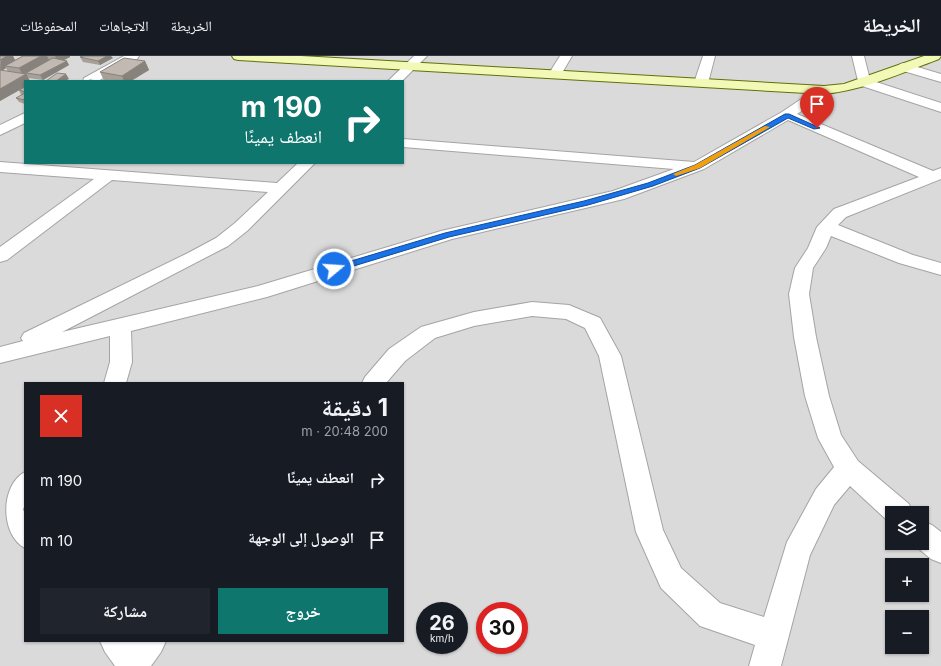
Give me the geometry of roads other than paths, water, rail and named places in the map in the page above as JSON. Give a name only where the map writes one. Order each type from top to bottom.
[{"type":"street","points":[[91,80],[133,56]]},
{"type":"street","points":[[238,56],[824,90],[845,88],[935,56]]},
{"type":"street","points":[[395,80],[421,56]]},
{"type":"street","points":[[554,74],[566,56]]},
{"type":"street","points":[[701,82],[709,56]]},
{"type":"street","points":[[858,56],[864,82]]},
{"type":"street","points":[[904,67],[941,78]]},
{"type":"street","points":[[864,82],[941,108]]},
{"type":"street","points":[[0,355],[260,292],[447,235],[618,195],[698,166],[787,115],[824,90]]},
{"type":"street","points":[[787,115],[937,175]]},
{"type":"street","points":[[0,116],[24,118]]},
{"type":"street","points":[[0,131],[24,119]]},
{"type":"street","points":[[404,143],[698,166]]},
{"type":"street","points":[[0,355],[222,242],[241,227],[306,164]]},
{"type":"street","points":[[0,167],[281,188]]},
{"type":"street","points":[[0,256],[109,175]]},
{"type":"street","points":[[891,506],[849,469],[830,438],[817,396],[805,338],[799,294],[804,268],[817,248],[826,227],[840,213],[937,175]]},
{"type":"street","points":[[826,227],[906,259],[941,269]]},
{"type":"street","points":[[374,382],[397,355],[428,332],[474,319],[532,309],[569,312],[593,323],[610,356],[650,532],[671,578],[711,615],[774,636]]},
{"type":"street","points":[[115,382],[119,374],[122,345],[120,325]]},
{"type":"street","points":[[766,666],[797,552],[825,497],[849,469]]},
{"type":"street","points":[[24,486],[10,507],[15,524],[24,534]]},
{"type":"street","points":[[929,540],[941,549]]}]
